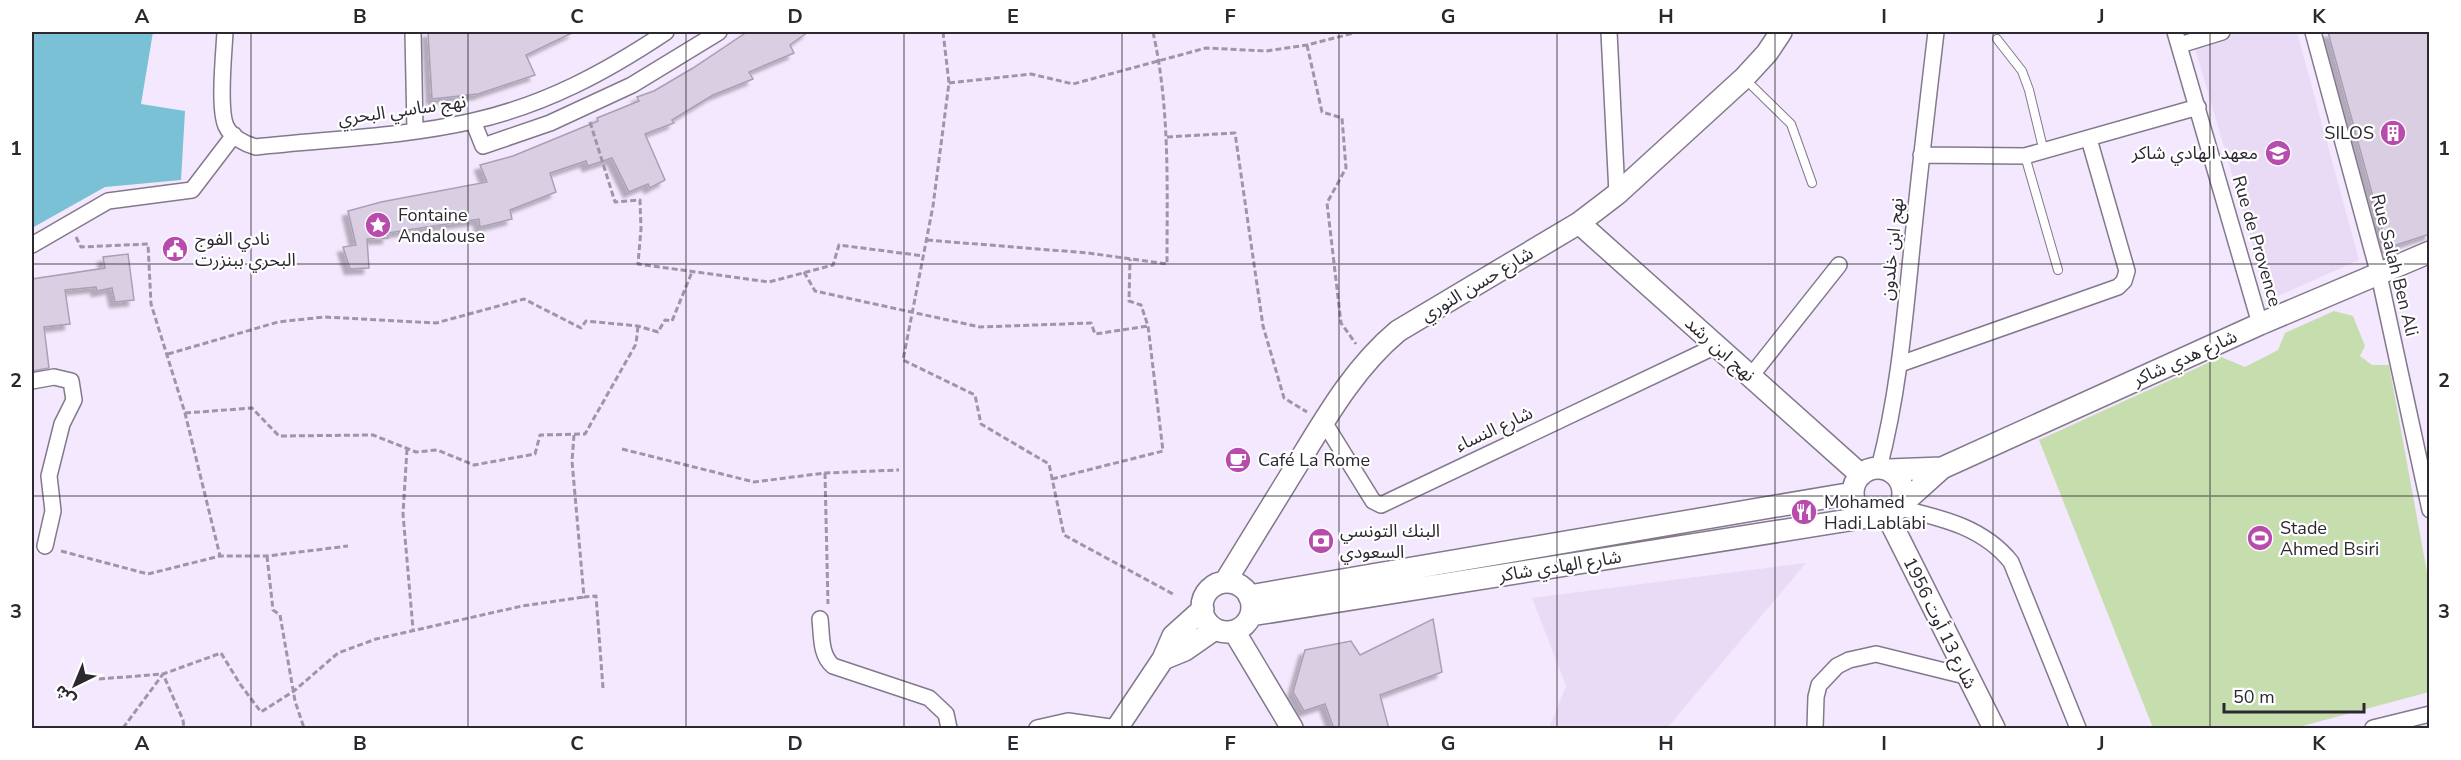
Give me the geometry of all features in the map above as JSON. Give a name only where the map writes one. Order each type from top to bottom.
[{"type":"street","points":[[32,245],[108,201],[192,190],[234,135],[226,128],[222,114],[225,32]]},
{"type":"street","points":[[413,32],[415,130]]},
{"type":"street","name":"نهج ساسي البحري","points":[[234,135],[243,143],[256,147],[415,130],[473,121],[538,101],[571,87],[617,64],[666,32]]},
{"type":"street","points":[[1609,32],[1617,194]]},
{"type":"street","name":"شارع حسن النوري","points":[[1225,582],[1324,422],[1380,346],[1398,331],[1579,223],[1617,194],[1744,78],[1767,53],[1781,32]]},
{"type":"street","name":"نهج ابن خلدون","points":[[1870,477],[1889,429],[1900,364],[1936,32]]},
{"type":"street","points":[[2177,38],[2222,32]]},
{"type":"street","name":"Rue Salah Ben Ali","points":[[2313,32],[2379,275],[2430,510]]},
{"type":"street","points":[[473,121],[483,146],[550,123],[632,85],[715,33]]},
{"type":"street","name":"Rue de Provence","points":[[2177,38],[2260,324]]},
{"type":"street","points":[[1921,155],[2025,156],[2198,107]]},
{"type":"street","points":[[1900,364],[2118,287],[2124,281],[2127,271],[2089,139]]},
{"type":"street","name":"نهج ابن رشد","points":[[1579,223],[1716,346],[1870,477]]},
{"type":"street","name":"شارع هدي شاكر","points":[[1942,468],[2260,324],[2430,252]]},
{"type":"street","points":[[1751,376],[1839,265]]},
{"type":"street","name":"شارع النساء","points":[[1324,422],[1373,501],[1381,505],[1716,346]]},
{"type":"street","points":[[32,381],[54,377],[71,381],[74,400],[62,424],[49,476],[53,511],[45,546]]},
{"type":"street","points":[[1889,511],[1942,468]]},
{"type":"street","name":"شارع الهادي شاكر","points":[[1250,605],[1870,477],[1942,468]]},
{"type":"street","points":[[1889,511],[1904,494],[1902,484],[1897,476],[1870,477],[1855,503],[1860,511],[1889,511],[1946,519],[1988,538],[2001,549],[2011,562],[2078,729]]},
{"type":"street","name":"شارع الهادي شاكر","points":[[1250,605],[1889,511]]},
{"type":"street","name":"شارع 13 أوت 1956","points":[[1889,511],[1965,676],[1994,729]]},
{"type":"street","points":[[1163,659],[1225,630],[1247,622],[1250,605],[1235,583],[1225,582],[1211,588],[1203,602],[1204,617],[1225,630],[1292,729]]},
{"type":"street","points":[[1037,729],[1068,721],[1117,728],[1163,659],[1173,636],[1203,609]]},
{"type":"street","points":[[820,619],[826,661],[833,666],[929,698],[946,714],[949,729]]},
{"type":"street","points":[[1815,729],[1816,697],[1819,686],[1838,666],[1849,660],[1876,654],[1965,676]]},
{"type":"street","points":[[2373,729],[2430,714]]},
{"type":"lane","points":[[1997,39],[2022,71],[2030,90],[2044,152]]},
{"type":"lane","points":[[1744,78],[1791,124],[1812,183]]},
{"type":"lane","points":[[2025,156],[2058,270]]},
{"type":"path","points":[[943,32],[949,83],[933,206],[903,360],[975,395],[981,424],[1049,464],[1064,535],[1173,594]]},
{"type":"path","points":[[927,240],[1167,264],[1167,137],[1159,61],[1153,32]]},
{"type":"path","points":[[949,83],[1031,74],[1073,84],[1206,48],[1266,51],[1307,45],[1358,32]]},
{"type":"path","points":[[1307,45],[1323,112],[1342,118],[1346,168],[1327,203],[1341,323],[1368,360]]},
{"type":"path","points":[[586,108],[615,202],[640,200],[641,229],[638,264],[769,282],[833,265],[839,245],[924,256]]},
{"type":"path","points":[[1167,137],[1235,132],[1263,326],[1284,398],[1324,422]]},
{"type":"path","points":[[69,224],[81,247],[148,244],[152,304],[185,413],[220,556]]},
{"type":"path","points":[[1052,479],[1163,451],[1148,326],[1141,305],[1129,300],[1130,259]]},
{"type":"path","points":[[804,271],[815,291],[980,327],[1091,323],[1095,334],[1148,326]]},
{"type":"path","points":[[168,354],[278,322],[324,317],[436,323],[524,299],[581,328],[586,321],[638,326],[658,332],[665,320],[672,321],[692,272]]},
{"type":"path","points":[[185,413],[252,408],[279,436],[373,435],[416,452],[437,450],[474,465],[535,454],[540,435],[585,434],[636,344],[638,326]]},
{"type":"path","points":[[574,435],[572,461],[584,597]]},
{"type":"path","points":[[407,449],[403,514],[413,630]]},
{"type":"path","points":[[622,449],[754,482],[825,473],[899,470]]},
{"type":"path","points":[[820,619],[829,602],[825,473]]},
{"type":"path","points":[[45,546],[148,574],[220,556],[267,556],[348,546]]},
{"type":"path","points":[[267,556],[273,610],[280,615],[294,691],[304,729]]},
{"type":"path","points":[[99,679],[163,674],[221,653],[240,684],[261,711],[294,691],[338,653],[376,639],[522,606],[596,596],[603,688]]},
{"type":"path","points":[[123,729],[163,674]]},
{"type":"path","points":[[163,674],[183,720],[184,729]]},
{"type":"shaded area","name":"معهد الهادي شاكر","points":[[2240,32],[2297,32],[2359,260],[2269,300],[2194,45]]},
{"type":"shaded area","points":[[1806,563],[1667,728],[1549,728],[1566,686],[1532,598]]},
{"type":"green space","points":[[2334,311],[2353,316],[2365,346],[2360,356],[2372,365],[2389,365],[2429,583],[2429,692],[2295,728],[2153,728],[2039,440],[2221,357],[2245,367],[2278,350],[2285,333]]},
{"type":"water","points":[[32,32],[153,32],[141,104],[185,111],[181,180],[105,187],[32,228]]},
{"type":"building","points":[[428,32],[574,32],[526,55],[535,75],[478,94],[432,99]]},
{"type":"building","points":[[747,32],[808,32],[790,45],[794,53],[749,72],[753,79],[713,95],[672,120],[674,123],[645,134],[665,180],[650,188],[648,184],[629,192],[612,158],[588,166],[586,161],[550,173],[556,192],[510,210],[512,219],[480,227],[479,219],[387,233],[388,238],[367,239],[369,268],[350,269],[343,247],[356,245],[348,211],[381,202],[487,182],[480,165],[513,156],[598,121],[597,118],[639,101],[637,97],[654,91],[693,68]]},
{"type":"building","name":"SILOS","points":[[2328,32],[2430,32],[2430,234],[2387,248]]},
{"type":"building","points":[[128,254],[134,300],[115,302],[112,288],[97,291],[96,287],[65,290],[70,324],[44,327],[49,368],[32,371],[32,279],[105,268],[103,257]]},
{"type":"building","points":[[1433,619],[1442,672],[1380,695],[1389,729],[1334,729],[1325,704],[1304,711],[1293,692],[1305,650],[1351,641],[1360,655]]},
{"type":"place","name":"SILOS","points":[[2393,133]]},
{"type":"place","name":"معهد الهادي شاكر","points":[[2278,153]]},
{"type":"place","name":"Fontaine Andalouse","points":[[378,225]]},
{"type":"place","name":"نادي الفوج البحري ببنزرت","points":[[175,249]]},
{"type":"place","name":"Café La Rome","points":[[1238,460]]},
{"type":"place","name":"Mohamed Hadi Lablabi","points":[[1804,512]]},
{"type":"place","name":"Stade Ahmed Bsiri","points":[[2260,538]]},
{"type":"place","name":"البنك التونسي السعودي","points":[[1321,541]]}]
